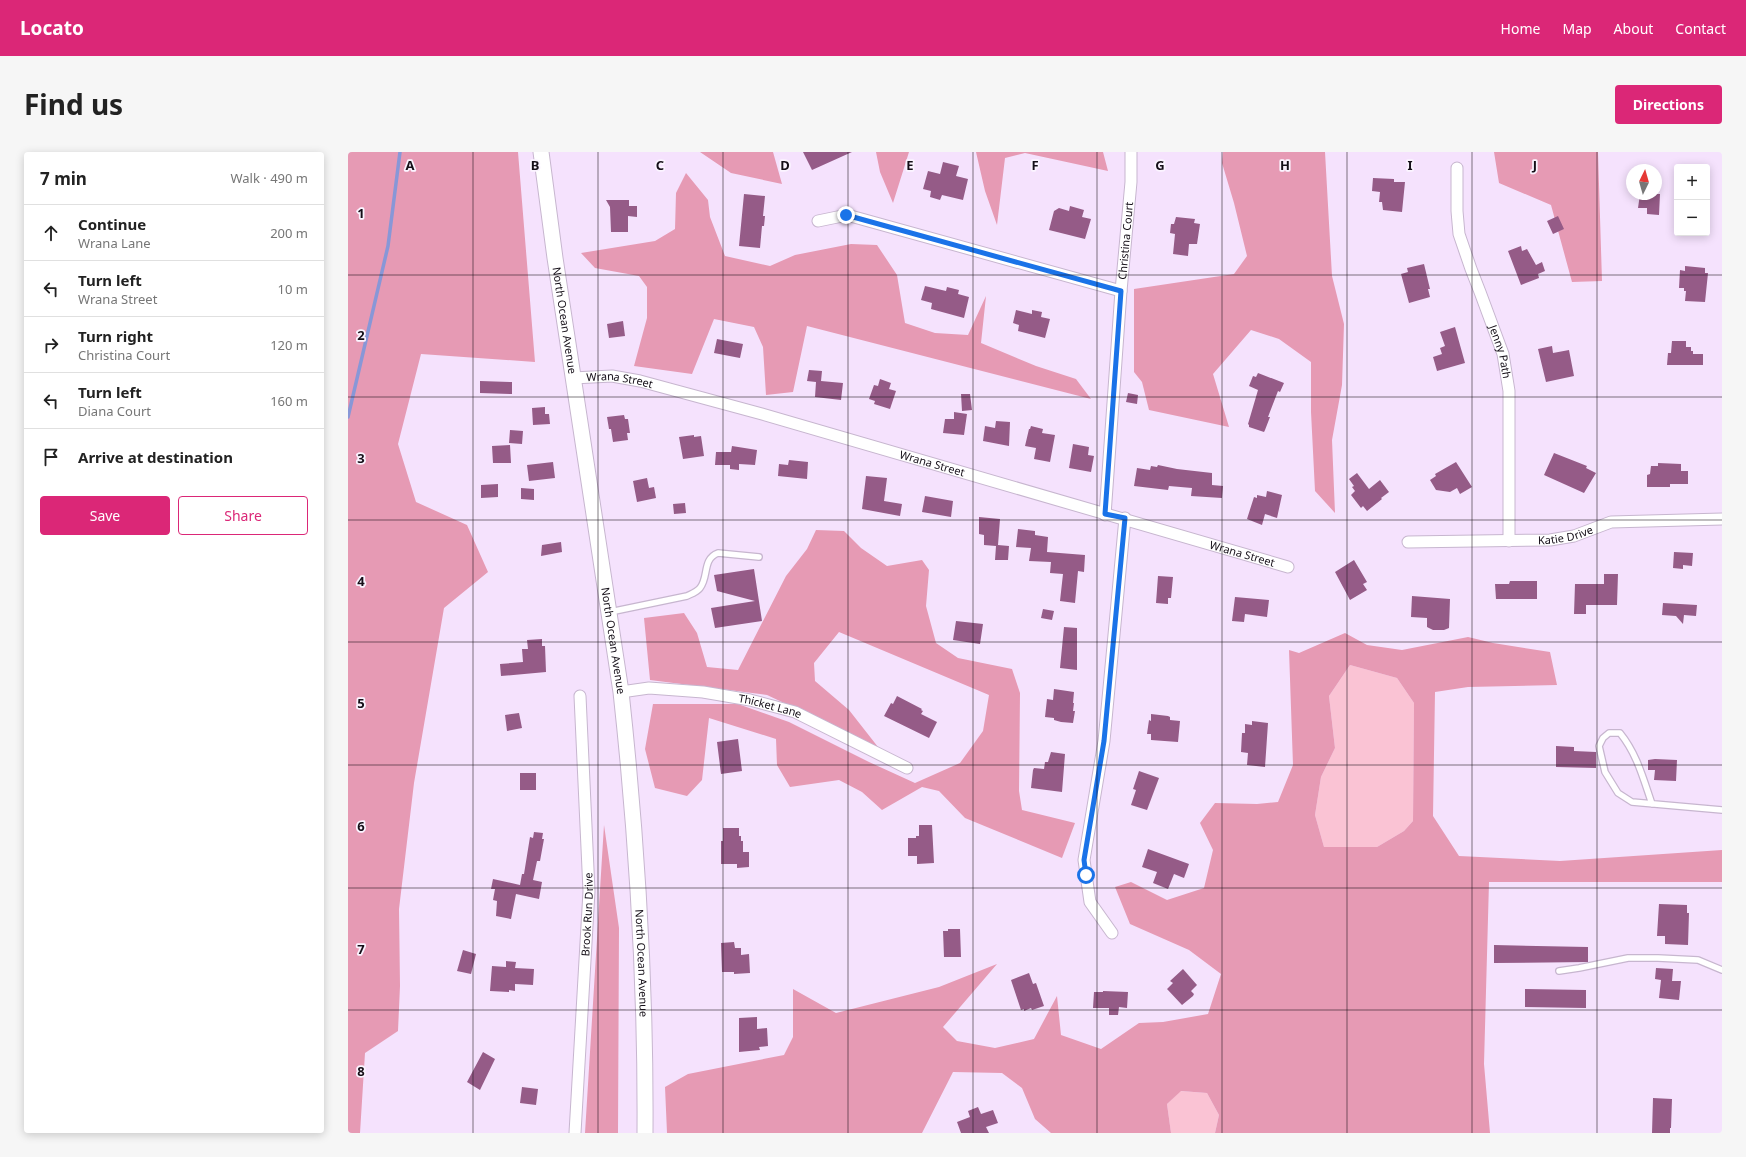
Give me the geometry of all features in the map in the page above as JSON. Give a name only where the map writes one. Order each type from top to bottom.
[{"type":"main road","name":"North Ocean Avenue","points":[[541,152],[548,212],[621,692],[632,797],[640,903],[644,998],[645,1133]]},
{"type":"street","name":"Christina Court","points":[[1105,514],[1121,291],[1131,182],[1131,152]]},
{"type":"street","name":"Jenny Path","points":[[1457,168],[1457,211],[1459,234],[1470,269],[1503,354],[1509,391],[1509,541]]},
{"type":"street","points":[[818,221],[846,215],[1121,291]]},
{"type":"street","name":"Wrana Street","points":[[573,378],[612,376],[640,380],[1288,566]]},
{"type":"street","points":[[1112,933],[1090,902],[1084,860],[1104,741],[1125,518]]},
{"type":"street","name":"Katie Drive","points":[[1408,542],[1550,540],[1574,536],[1611,522],[1722,519]]},
{"type":"street","name":"Thicket Lane","points":[[621,692],[649,688],[703,692],[750,700],[795,712],[907,768]]},
{"type":"street","name":"Brook Run Drive","points":[[575,1133],[589,891],[580,696]]},
{"type":"lane","points":[[609,612],[687,596],[695,593],[701,587],[709,560],[712,556],[718,553],[759,557]]},
{"type":"lane","points":[[1652,804],[1639,764],[1630,746],[1620,733],[1609,733],[1602,738],[1599,746],[1604,772],[1618,793],[1632,802],[1652,804],[1722,810]]},
{"type":"lane","points":[[1559,971],[1628,958],[1698,960],[1722,970]]},
{"type":"shaded area","points":[[348,152],[518,152],[535,362],[421,354],[398,444],[416,502],[467,525],[488,572],[444,608],[414,783],[399,909],[400,986],[398,1031],[365,1053],[360,1133],[348,1133]]},
{"type":"shaded area","points":[[700,152],[773,152],[782,184],[731,173]]},
{"type":"shaded area","points":[[876,152],[909,152],[893,203],[880,172]]},
{"type":"shaded area","points":[[976,152],[1103,152],[1108,171],[1025,153],[1005,158],[997,225],[985,191]]},
{"type":"shaded area","points":[[1223,152],[1325,152],[1332,276],[1344,324],[1342,385],[1332,440],[1335,513],[1315,491],[1311,412],[1311,362],[1279,339],[1251,330],[1213,374],[1229,427],[1149,410],[1142,382],[1134,372],[1134,289],[1234,274],[1247,256],[1234,203],[1222,163]]},
{"type":"shaded area","points":[[1494,152],[1598,152],[1602,281],[1572,282],[1551,205],[1499,183]]},
{"type":"shaded area","points":[[686,173],[708,200],[710,217],[725,256],[770,266],[795,255],[851,244],[877,245],[897,275],[905,323],[935,333],[968,335],[986,296],[981,343],[1036,366],[1076,379],[1091,399],[807,326],[793,392],[766,395],[763,347],[754,327],[714,319],[692,374],[634,366],[647,318],[647,287],[639,276],[595,268],[581,253],[655,241],[675,229],[676,193]]},
{"type":"shaded area","points":[[816,530],[844,531],[861,548],[887,566],[922,560],[929,570],[926,606],[936,643],[958,658],[1012,669],[1020,693],[1019,791],[1022,810],[1075,823],[1062,858],[965,818],[939,791],[922,787],[882,810],[862,792],[839,780],[790,787],[777,765],[776,739],[709,718],[702,780],[687,796],[655,788],[645,749],[653,704],[738,704],[789,722],[915,783],[960,763],[983,731],[989,695],[839,632],[814,663],[815,681],[849,710],[878,747],[767,695],[650,680],[644,618],[684,613],[697,633],[707,667],[738,670],[786,576],[807,549]]},
{"type":"shaded area","points":[[1345,633],[1367,645],[1402,650],[1468,637],[1493,643],[1550,652],[1557,685],[1468,687],[1435,692],[1433,816],[1459,856],[1560,861],[1722,850],[1722,882],[1489,882],[1484,1064],[1490,1133],[1215,1133],[1219,1115],[1207,1093],[1181,1091],[1167,1104],[1171,1133],[1051,1133],[1035,1119],[1022,1088],[1002,1073],[953,1072],[922,1133],[667,1133],[665,1087],[688,1074],[784,1055],[793,1037],[793,989],[836,1013],[939,987],[997,964],[943,1027],[957,1041],[995,1048],[1034,1039],[1057,996],[1061,1035],[1101,1049],[1139,1023],[1163,1022],[1208,1014],[1221,974],[1189,950],[1130,924],[1115,887],[1131,882],[1167,900],[1204,888],[1213,850],[1200,823],[1215,803],[1257,804],[1278,802],[1293,765],[1289,650],[1299,653]],"holes":[[[1350,665],[1397,678],[1414,703],[1413,821],[1404,831],[1377,847],[1324,847],[1315,815],[1321,777],[1335,748],[1329,696]]]},
{"type":"shaded area","points":[[1350,665],[1397,678],[1414,703],[1413,821],[1404,831],[1377,847],[1324,847],[1315,815],[1321,777],[1335,748],[1329,696]]},
{"type":"shaded area","points":[[604,825],[619,928],[618,1133],[585,1133]]},
{"type":"shaded area","points":[[1180,1091],[1207,1093],[1219,1115],[1215,1133],[1171,1133],[1167,1104]]},
{"type":"building","points":[[803,152],[852,152],[812,170]]},
{"type":"building","points":[[943,162],[959,166],[956,176],[968,179],[963,200],[942,195],[940,200],[930,197],[931,191],[923,189],[928,171],[940,174]]},
{"type":"building","points":[[1373,178],[1394,179],[1394,182],[1405,182],[1402,212],[1383,210],[1382,202],[1379,202],[1380,192],[1372,191]]},
{"type":"building","points":[[744,194],[765,196],[763,216],[765,216],[764,226],[762,226],[760,248],[739,246]]},
{"type":"building","points":[[606,200],[629,200],[629,206],[637,206],[637,217],[628,216],[628,232],[611,232],[610,207]]},
{"type":"building","points":[[1639,200],[1660,200],[1659,215],[1647,214],[1647,208],[1638,208]]},
{"type":"building","points":[[1070,206],[1084,210],[1082,217],[1091,219],[1085,239],[1049,230],[1054,211],[1059,208],[1069,211]]},
{"type":"building","points":[[1558,216],[1564,229],[1553,234],[1547,221]]},
{"type":"building","points":[[1176,217],[1195,219],[1194,223],[1200,224],[1197,244],[1189,244],[1188,256],[1173,254],[1175,234],[1170,233],[1171,224],[1174,224]]},
{"type":"building","points":[[1521,246],[1522,251],[1527,249],[1536,265],[1542,262],[1545,271],[1538,274],[1539,278],[1521,285],[1508,251]]},
{"type":"building","points":[[1424,264],[1430,289],[1428,289],[1430,297],[1409,303],[1401,274],[1408,272],[1407,268]]},
{"type":"building","points":[[1685,266],[1705,268],[1705,273],[1708,273],[1705,302],[1685,301],[1686,291],[1684,291],[1684,288],[1679,288],[1680,270],[1685,271]]},
{"type":"building","points":[[925,286],[946,291],[947,287],[959,290],[958,294],[969,297],[964,318],[931,309],[932,303],[921,300]]},
{"type":"building","points":[[1016,310],[1032,314],[1032,310],[1042,312],[1041,317],[1050,319],[1045,338],[1018,331],[1019,325],[1013,323]]},
{"type":"building","points":[[623,321],[625,336],[609,338],[607,324]]},
{"type":"building","points":[[1455,327],[1465,363],[1437,371],[1433,357],[1442,354],[1440,348],[1445,346],[1440,332]]},
{"type":"building","points":[[717,339],[743,344],[740,358],[714,353]]},
{"type":"building","points":[[1672,341],[1686,341],[1686,347],[1691,347],[1693,354],[1703,354],[1703,365],[1667,365],[1668,353],[1671,353]]},
{"type":"building","points":[[1552,346],[1553,353],[1569,350],[1574,376],[1546,382],[1538,349]]},
{"type":"building","points":[[809,370],[822,371],[821,381],[843,383],[841,400],[815,397],[816,382],[807,381]]},
{"type":"building","points":[[1258,373],[1284,383],[1280,392],[1278,391],[1264,432],[1249,427],[1248,424],[1258,390],[1249,386],[1253,376],[1256,377]]},
{"type":"building","points":[[880,379],[891,383],[889,389],[896,391],[890,409],[874,404],[875,401],[869,399],[874,385],[878,386]]},
{"type":"building","points":[[480,381],[512,382],[512,394],[480,393]]},
{"type":"building","points":[[1128,393],[1138,395],[1137,404],[1126,402]]},
{"type":"building","points":[[961,394],[970,394],[972,410],[962,411]]},
{"type":"building","points":[[545,407],[545,414],[549,414],[550,424],[533,425],[532,408]]},
{"type":"building","points":[[954,412],[967,414],[964,435],[943,433],[945,419],[954,419]]},
{"type":"building","points":[[624,415],[625,419],[628,419],[630,433],[627,433],[628,440],[613,442],[607,417]]},
{"type":"building","points":[[996,421],[1010,422],[1009,446],[983,441],[985,426],[995,428]]},
{"type":"building","points":[[1031,426],[1043,429],[1042,433],[1055,435],[1050,462],[1034,459],[1036,448],[1025,446]]},
{"type":"building","points":[[510,430],[523,431],[522,444],[509,443]]},
{"type":"building","points":[[694,435],[694,437],[701,436],[704,456],[683,459],[679,437]]},
{"type":"building","points":[[1073,444],[1089,447],[1088,455],[1094,456],[1091,472],[1069,468]]},
{"type":"building","points":[[510,445],[511,463],[493,463],[492,446]]},
{"type":"building","points":[[732,446],[757,450],[755,465],[739,464],[739,470],[730,469],[730,465],[715,465],[716,452],[731,452]]},
{"type":"building","points":[[1554,453],[1587,466],[1586,468],[1596,473],[1584,493],[1544,475]]},
{"type":"building","points":[[789,460],[808,462],[807,479],[778,476],[779,464],[788,465]]},
{"type":"building","points":[[553,462],[555,478],[529,481],[527,465]]},
{"type":"building","points":[[1456,462],[1472,487],[1460,494],[1457,488],[1450,492],[1436,490],[1430,480],[1436,476],[1435,474]]},
{"type":"building","points":[[1658,463],[1681,464],[1681,471],[1688,471],[1688,484],[1670,484],[1670,487],[1647,487],[1647,475],[1650,474],[1651,466],[1658,466]]},
{"type":"building","points":[[1158,465],[1212,473],[1212,485],[1223,486],[1222,498],[1191,496],[1192,488],[1169,486],[1168,490],[1134,486],[1137,468],[1150,470],[1151,466],[1157,467]]},
{"type":"building","points":[[1357,473],[1369,489],[1380,480],[1389,492],[1367,511],[1363,506],[1361,508],[1351,495],[1355,491],[1352,487],[1354,486],[1349,479]]},
{"type":"building","points":[[866,476],[887,478],[884,501],[902,504],[900,516],[862,509]]},
{"type":"building","points":[[647,478],[649,488],[654,487],[656,498],[637,502],[633,481]]},
{"type":"building","points":[[498,484],[498,497],[481,498],[481,485]]},
{"type":"building","points":[[521,488],[534,489],[534,500],[521,499]]},
{"type":"building","points":[[1267,491],[1282,495],[1277,518],[1265,514],[1262,525],[1247,519],[1254,497],[1257,498],[1257,495],[1266,497]]},
{"type":"building","points":[[925,496],[953,501],[951,517],[922,512]]},
{"type":"building","points":[[685,503],[686,513],[674,514],[673,504]]},
{"type":"building","points":[[979,517],[1000,519],[998,545],[1009,546],[1008,560],[995,560],[996,546],[984,545],[984,535],[979,534]]},
{"type":"building","points":[[1018,529],[1035,531],[1035,535],[1048,537],[1047,552],[1085,555],[1084,572],[1078,571],[1075,603],[1060,601],[1063,574],[1050,573],[1051,562],[1029,561],[1031,548],[1016,547]]},
{"type":"building","points":[[561,542],[562,552],[541,556],[542,545]]},
{"type":"building","points":[[1674,552],[1693,553],[1692,566],[1683,565],[1683,569],[1673,568]]},
{"type":"building","points":[[1354,560],[1367,582],[1363,584],[1367,590],[1350,600],[1335,572]]},
{"type":"building","points":[[754,569],[762,621],[715,628],[711,608],[755,601],[717,591],[714,575]]},
{"type":"building","points":[[1604,574],[1618,574],[1617,605],[1586,605],[1586,614],[1574,614],[1575,584],[1604,584]]},
{"type":"building","points":[[1158,576],[1173,577],[1171,598],[1168,598],[1168,604],[1156,603]]},
{"type":"building","points":[[1510,581],[1537,581],[1537,599],[1496,599],[1495,584],[1509,584]]},
{"type":"building","points":[[1412,596],[1450,599],[1449,628],[1444,630],[1433,630],[1427,627],[1427,618],[1411,617]]},
{"type":"building","points":[[1235,597],[1269,600],[1267,617],[1245,614],[1244,622],[1232,621]]},
{"type":"building","points":[[1663,603],[1697,605],[1696,616],[1684,615],[1683,624],[1676,616],[1662,615]]},
{"type":"building","points":[[1043,609],[1054,611],[1052,620],[1041,618]]},
{"type":"building","points":[[956,621],[983,624],[980,644],[953,640]]},
{"type":"building","points":[[1064,627],[1077,628],[1077,670],[1060,668]]},
{"type":"building","points":[[542,639],[542,646],[545,646],[546,672],[501,676],[500,664],[523,662],[522,649],[528,649],[527,640]]},
{"type":"building","points":[[1054,689],[1074,692],[1073,711],[1075,711],[1073,723],[1061,722],[1054,720],[1054,718],[1045,717],[1047,699],[1053,700]]},
{"type":"building","points":[[897,696],[922,709],[921,710],[923,711],[921,714],[937,722],[929,738],[884,716],[891,703],[893,704]]},
{"type":"building","points":[[519,713],[522,728],[507,731],[505,715]]},
{"type":"building","points":[[1151,714],[1168,716],[1170,717],[1170,720],[1180,721],[1178,742],[1151,740],[1151,734],[1147,734],[1149,720],[1151,721]]},
{"type":"building","points":[[1252,721],[1268,723],[1265,767],[1247,765],[1248,753],[1241,752],[1242,733],[1245,733],[1245,724],[1252,725]]},
{"type":"building","points":[[738,739],[742,771],[721,774],[717,742]]},
{"type":"building","points":[[1556,746],[1574,747],[1574,751],[1596,752],[1596,768],[1556,767]]},
{"type":"building","points":[[1051,752],[1065,754],[1062,792],[1031,788],[1034,768],[1044,769],[1045,762],[1048,762]]},
{"type":"building","points":[[1648,760],[1677,760],[1676,781],[1654,780],[1655,770],[1648,770]]},
{"type":"building","points":[[1139,771],[1159,778],[1147,810],[1131,805],[1136,790],[1133,789]]},
{"type":"building","points":[[520,773],[536,773],[536,790],[520,790]]},
{"type":"building","points":[[919,825],[932,825],[934,863],[917,864],[917,856],[908,856],[908,838],[916,838],[916,836],[919,836]]},
{"type":"building","points":[[723,828],[739,828],[739,836],[741,836],[741,841],[743,841],[743,852],[749,852],[749,867],[737,868],[737,864],[721,864],[721,841],[723,841]]},
{"type":"building","points":[[534,832],[543,833],[542,839],[544,839],[540,861],[537,861],[533,880],[542,882],[539,899],[516,894],[511,919],[496,916],[497,901],[493,900],[495,889],[491,889],[493,879],[520,885],[522,874],[524,874],[530,837],[533,838]]},
{"type":"building","points":[[1148,849],[1189,864],[1184,878],[1174,874],[1168,889],[1153,883],[1157,872],[1142,867]]},
{"type":"building","points":[[1659,904],[1687,905],[1687,913],[1689,913],[1688,945],[1665,944],[1665,936],[1657,936]]},
{"type":"building","points":[[948,929],[960,929],[961,957],[944,957],[943,931],[948,931]]},
{"type":"building","points":[[734,942],[735,948],[741,948],[741,955],[749,954],[750,973],[734,974],[734,972],[722,972],[721,943]]},
{"type":"building","points":[[1494,945],[1588,947],[1588,962],[1494,963]]},
{"type":"building","points":[[463,950],[476,954],[471,974],[457,971]]},
{"type":"building","points":[[506,961],[516,962],[515,968],[534,969],[533,985],[515,984],[515,991],[509,990],[509,992],[490,991],[492,966],[506,967]]},
{"type":"building","points":[[1656,968],[1673,969],[1672,981],[1681,981],[1679,1000],[1659,998],[1661,980],[1655,979]]},
{"type":"building","points":[[1183,969],[1197,985],[1191,991],[1194,994],[1193,996],[1182,1005],[1167,989],[1173,983],[1170,981]]},
{"type":"building","points":[[1029,973],[1033,984],[1036,983],[1044,1006],[1032,1010],[1031,1008],[1024,1011],[1024,1009],[1021,1010],[1011,980]]},
{"type":"building","points":[[1525,989],[1586,990],[1586,1008],[1525,1007]]},
{"type":"building","points":[[1094,992],[1128,992],[1127,1008],[1119,1007],[1118,1015],[1109,1015],[1109,1008],[1093,1008]]},
{"type":"building","points":[[757,1017],[757,1029],[767,1028],[768,1046],[759,1047],[760,1050],[739,1052],[739,1018]]},
{"type":"building","points":[[483,1052],[495,1059],[480,1090],[467,1082]]},
{"type":"building","points":[[522,1087],[538,1089],[536,1105],[520,1103]]},
{"type":"building","points":[[1653,1098],[1672,1099],[1670,1133],[1652,1133]]},
{"type":"building","points":[[978,1107],[981,1114],[993,1110],[998,1123],[986,1127],[989,1133],[961,1133],[957,1122],[970,1117],[968,1111]]},
{"type":"waterway","points":[[348,417],[388,246],[400,152]]},
{"type":"route","points":[[846,215],[1121,291],[1105,514],[1125,518],[1104,741],[1084,860],[1086,875]]}]
